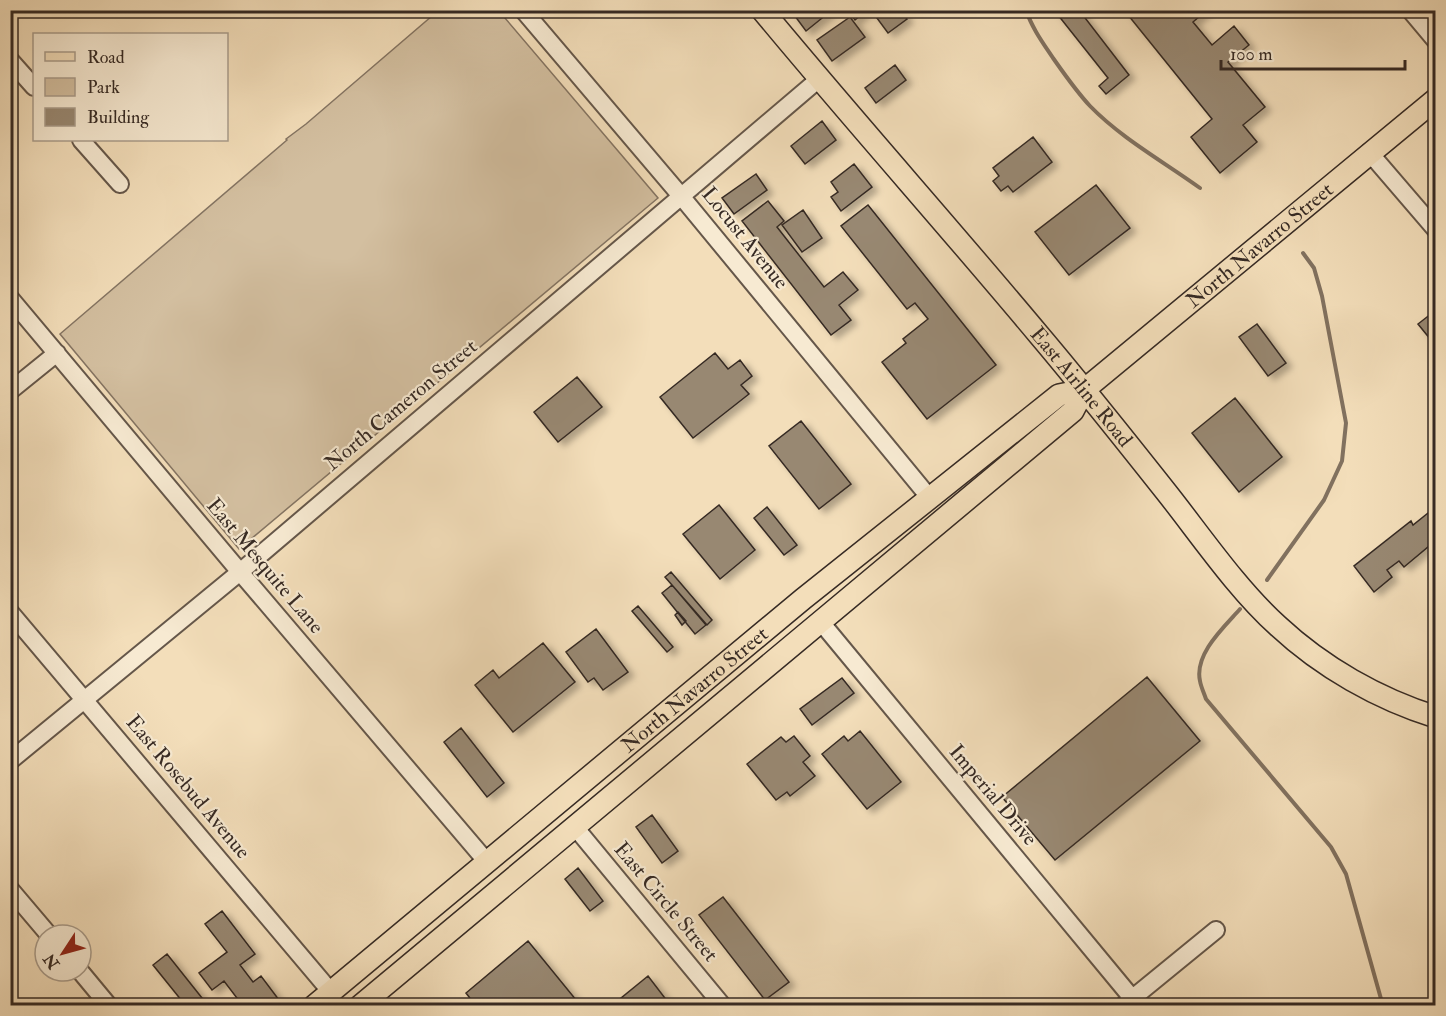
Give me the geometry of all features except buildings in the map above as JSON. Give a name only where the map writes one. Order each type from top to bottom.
[{"type":"main road","name":"East Airline Road","points":[[762,10],[1038,333],[1214,553],[1277,626],[1308,652],[1344,676],[1381,695],[1436,717]]},
{"type":"main road","name":"North Navarro Street","points":[[364,1004],[1073,411],[1084,390],[1436,99]]},
{"type":"main road","name":"North Navarro Street","points":[[314,1005],[333,999],[545,813],[929,497],[1059,395],[1084,390]]},
{"type":"main road","points":[[364,1004],[360,989],[365,982],[539,833],[545,813]]},
{"type":"street","name":"Locust Avenue","points":[[523,10],[681,196],[929,497]]},
{"type":"street","points":[[1410,10],[1436,41]]},
{"type":"street","points":[[10,60],[33,86]]},
{"type":"street","name":"North Cameron Street","points":[[10,761],[240,572],[819,79]]},
{"type":"street","points":[[82,141],[120,184]]},
{"type":"street","points":[[1369,153],[1436,230]]},
{"type":"street","name":"East Mesquite Lane","points":[[10,298],[487,862]]},
{"type":"street","points":[[10,391],[57,352]]},
{"type":"street","name":"East Rosebud Avenue","points":[[10,612],[86,700],[333,999]]},
{"type":"street","name":"Imperial Drive","points":[[820,621],[1127,1002]]},
{"type":"street","name":"East Circle Street","points":[[575,827],[723,1005]]},
{"type":"street","points":[[10,889],[40,923]]},
{"type":"street","points":[[1127,1002],[1216,930]]},
{"type":"street","points":[[90,983],[109,1005]]},
{"type":"green space","points":[[439,10],[499,11],[658,198],[239,549],[60,334]]},
{"type":"waterway","points":[[1026,10],[1045,47],[1090,106],[1129,139],[1200,188]]},
{"type":"waterway","points":[[1267,580],[1324,500],[1342,461],[1346,423],[1322,296],[1314,268],[1303,253]]},
{"type":"waterway","points":[[1240,609],[1212,642],[1201,661],[1199,671],[1202,688],[1206,699],[1331,847],[1346,874],[1383,1006]]}]
